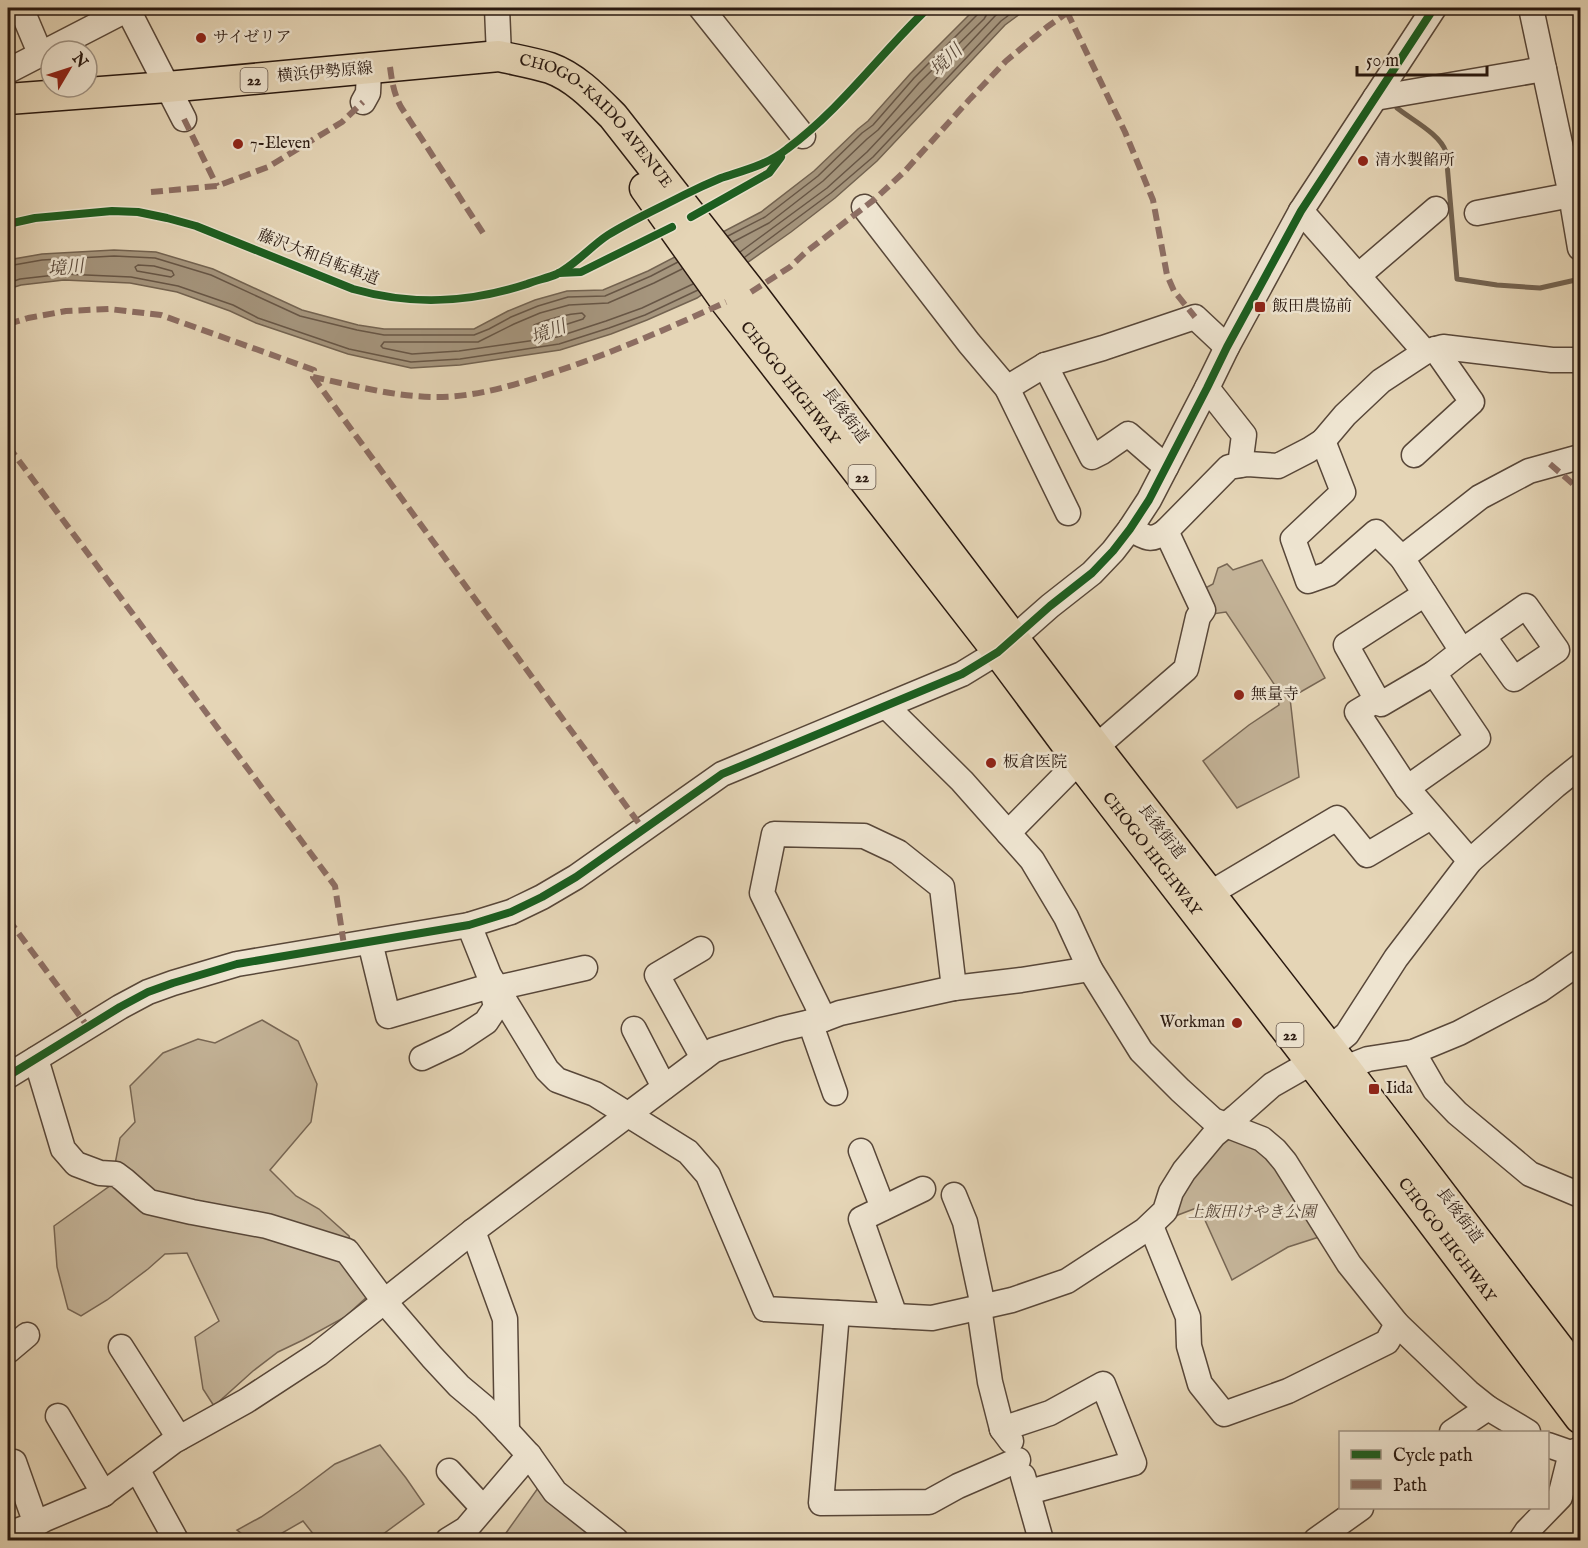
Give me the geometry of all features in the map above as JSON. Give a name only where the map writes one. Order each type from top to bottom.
[{"type":"main road","name":"横浜伊勢原線","points":[[8,99],[369,70],[499,56]]},
{"type":"main road","name":"CHOGO-KAIDO AVENUE","points":[[499,56],[548,80],[570,94],[590,113],[682,222],[733,288]]},
{"type":"main road","name":"CHOGO HIGHWAY","points":[[733,288],[726,302],[1006,645],[1088,754],[1328,1059],[1581,1418]]},
{"type":"main road","name":"長後街道","points":[[1088,754],[1209,894],[1328,1059],[1581,1376]]},
{"type":"street","points":[[21,8],[39,52]]},
{"type":"street","points":[[69,39],[129,8],[184,119]]},
{"type":"street","name":"CHOGO-KAIDO AVENUE","points":[[497,8],[499,56]]},
{"type":"street","points":[[701,8],[802,136]]},
{"type":"street","points":[[8,1076],[120,1007],[173,982],[237,964],[469,925],[511,912],[576,878],[722,774],[962,674],[1006,645],[1092,573],[1130,529],[1167,467],[1227,347],[1301,211],[1434,8]]},
{"type":"street","points":[[1531,8],[1544,69],[1572,161],[1571,195],[1580,240]]},
{"type":"street","points":[[8,71],[39,55]]},
{"type":"street","points":[[1375,98],[1544,69]]},
{"type":"street","points":[[363,102],[368,93],[369,70]]},
{"type":"street","points":[[1477,213],[1571,195]]},
{"type":"street","points":[[864,207],[969,343],[1007,388],[1068,513]]},
{"type":"street","points":[[1358,276],[1436,209]]},
{"type":"street","points":[[1301,211],[1358,276],[1430,350],[1472,402],[1414,455]]},
{"type":"street","points":[[1007,388],[1046,365],[1195,316],[1227,347]]},
{"type":"street","points":[[1130,529],[1148,538],[1158,537],[1229,467],[1248,464],[1278,466],[1323,441],[1345,415],[1382,381],[1430,350],[1443,346],[1552,360],[1581,360]]},
{"type":"street","points":[[1046,365],[1092,457],[1128,434],[1167,467]]},
{"type":"street","points":[[1207,388],[1244,435],[1240,465]]},
{"type":"street","points":[[1323,441],[1343,492],[1293,539],[1308,581],[1328,574],[1376,532],[1402,558],[1462,651]]},
{"type":"street","points":[[1402,558],[1480,497],[1529,471],[1576,458]]},
{"type":"street","points":[[1008,832],[1088,754],[1186,669],[1198,617],[1203,610],[1166,531]]},
{"type":"street","points":[[1425,594],[1346,645],[1381,705],[1434,673],[1484,637]]},
{"type":"street","points":[[1407,788],[1478,738],[1434,673]]},
{"type":"street","points":[[1377,700],[1357,712],[1407,788],[1470,861]]},
{"type":"street","points":[[886,706],[962,781],[1032,860],[1066,917],[1090,969],[1141,1051],[1213,1120],[1262,1139],[1275,1150],[1285,1162],[1349,1264],[1396,1324],[1451,1377],[1488,1408],[1526,1431]]},
{"type":"street","points":[[1328,1059],[1396,958],[1470,861],[1554,786],[1581,766]]},
{"type":"street","points":[[1209,894],[1337,819],[1367,855],[1431,817]]},
{"type":"street","points":[[836,1094],[817,1020],[762,894],[774,834],[864,836],[898,852],[942,887],[954,988]]},
{"type":"street","points":[[469,925],[492,983],[538,1057],[556,1080],[595,1094],[628,1114],[688,1152],[708,1175],[765,1309],[895,1316],[932,1317],[1012,1300],[1067,1281],[1151,1226],[1165,1211],[1171,1192],[1184,1171],[1214,1135],[1272,1085],[1300,1069],[1328,1059],[1368,1059],[1413,1052],[1459,1033],[1540,990],[1581,962]]},
{"type":"street","points":[[370,942],[388,1016],[492,983],[585,968]]},
{"type":"street","points":[[701,949],[657,975],[703,1058]]},
{"type":"street","points":[[8,1534],[104,1494],[179,1438],[246,1401],[318,1354],[473,1231],[714,1050],[840,1013],[954,988],[1090,969]]},
{"type":"street","points":[[422,1058],[456,1042],[486,1022],[496,1007],[492,983]]},
{"type":"street","points":[[634,1029],[664,1087]]},
{"type":"street","points":[[1413,1052],[1435,1090],[1457,1113],[1530,1174],[1581,1194]]},
{"type":"street","points":[[36,1059],[63,1149],[76,1164],[100,1173],[116,1174],[149,1202],[267,1226],[347,1251],[384,1301],[432,1357],[507,1431],[555,1492],[616,1540]]},
{"type":"street","points":[[861,1150],[883,1208]]},
{"type":"street","points":[[895,1316],[861,1218],[923,1189]]},
{"type":"street","points":[[954,1195],[965,1222],[981,1306],[990,1382],[1002,1429],[1010,1437],[1029,1492],[1041,1540]]},
{"type":"street","points":[[1151,1226],[1188,1317],[1189,1346],[1200,1384],[1224,1414],[1288,1391],[1387,1342],[1396,1324]]},
{"type":"street","points":[[473,1231],[505,1320],[507,1431]]},
{"type":"street","points":[[837,1313],[821,1503],[929,1502],[958,1486],[1018,1460]]},
{"type":"street","points":[[8,1351],[27,1335]]},
{"type":"street","points":[[121,1347],[179,1438]]},
{"type":"street","points":[[1002,1429],[1050,1413],[1103,1384],[1134,1463],[1029,1492]]},
{"type":"street","points":[[1454,1431],[1488,1408]]},
{"type":"street","points":[[58,1416],[104,1494]]},
{"type":"street","points":[[1549,1445],[1576,1451],[1560,1497],[1549,1508]]},
{"type":"street","points":[[448,1540],[466,1529],[528,1455]]},
{"type":"street","points":[[14,1462],[36,1524]]},
{"type":"street","points":[[137,1469],[176,1540]]},
{"type":"street","points":[[449,1471],[483,1508]]},
{"type":"street","points":[[1316,1540],[1360,1509]]},
{"type":"street","points":[[1521,1540],[1548,1509]]},
{"type":"green space","points":[[1262,560],[1325,678],[1290,698],[1299,777],[1237,808],[1203,761],[1279,705],[1276,687],[1226,612],[1212,614],[1198,592],[1213,584],[1218,568],[1227,564],[1233,570]]},
{"type":"green space","points":[[262,1020],[298,1041],[317,1084],[311,1122],[270,1170],[296,1196],[319,1209],[349,1236],[370,1294],[345,1317],[278,1352],[214,1406],[203,1389],[195,1337],[219,1321],[187,1253],[165,1254],[107,1300],[81,1316],[68,1309],[57,1267],[54,1226],[111,1185],[120,1138],[135,1122],[130,1086],[163,1053],[198,1039],[215,1043]]},
{"type":"green space","name":"上飯田けやき公園","points":[[1223,1130],[1261,1148],[1277,1165],[1319,1237],[1288,1247],[1232,1280],[1199,1207],[1178,1215],[1159,1227]]},
{"type":"green space","points":[[380,1445],[424,1504],[375,1540],[318,1540],[303,1521],[270,1540],[250,1540],[237,1530],[261,1517],[335,1464]]},
{"type":"green space","points":[[538,1488],[595,1534],[589,1540],[501,1540]]},
{"type":"water","name":"境川","points":[[976,8],[1028,8],[1005,25],[877,161],[835,198],[697,298],[611,334],[560,350],[460,365],[411,368],[348,354],[256,323],[177,292],[130,283],[64,280],[21,285],[8,289],[8,260],[42,254],[114,250],[156,252],[213,269],[302,310],[358,325],[384,329],[474,329],[535,300],[567,291],[603,290],[648,271],[761,212],[814,171],[868,121],[910,74]]},
{"type":"waterway","points":[[1397,108],[1432,133],[1446,152],[1457,279],[1540,288],[1580,279]]},
{"type":"marked path","points":[[751,292],[790,267],[875,199],[905,171],[1006,61],[1074,8]]},
{"type":"marked path","points":[[1067,12],[1125,132],[1153,200],[1167,275],[1174,291],[1195,317]]},
{"type":"marked path","points":[[390,67],[401,107],[483,233]]},
{"type":"marked path","points":[[151,192],[217,186],[268,167],[342,122],[363,102]]},
{"type":"marked path","points":[[184,119],[217,186]]},
{"type":"marked path","points":[[8,324],[66,311],[109,309],[161,315],[314,370],[313,377],[402,395],[445,397],[499,388],[587,361],[726,302]]},
{"type":"marked path","points":[[313,377],[643,829]]},
{"type":"marked path","points":[[8,446],[335,886],[344,945]]},
{"type":"marked path","points":[[1550,464],[1580,490]]},
{"type":"marked path","points":[[8,919],[88,1027]]},
{"type":"cycle path","name":"藤沢大和自転車道","points":[[8,224],[35,218],[112,211],[138,212],[196,226],[353,289],[419,300],[484,295],[557,274],[602,239],[626,224],[702,186],[756,167],[779,155],[825,117],[928,8]]},
{"type":"cycle path","points":[[8,1076],[120,1007],[148,992],[173,983],[237,964],[469,925],[511,912],[576,877],[722,774],[962,674],[998,652],[1092,573],[1130,529],[1149,500],[1227,347],[1301,211],[1434,8]]},
{"type":"cycle path","points":[[691,217],[769,173],[781,157]]},
{"type":"cycle path","points":[[559,273],[581,272],[672,227]]},
{"type":"place","name":"サイゼリア","points":[[201,38]]},
{"type":"place","name":"7-Eleven","points":[[238,144]]},
{"type":"place","name":"清水製餡所","points":[[1363,161]]},
{"type":"place","name":"飯田農協前","points":[[1260,307]]},
{"type":"place","name":"無量寺","points":[[1239,695]]},
{"type":"place","name":"板倉医院","points":[[991,763]]},
{"type":"place","name":"Workman","points":[[1237,1023]]},
{"type":"place","name":"Iida","points":[[1374,1089]]}]
